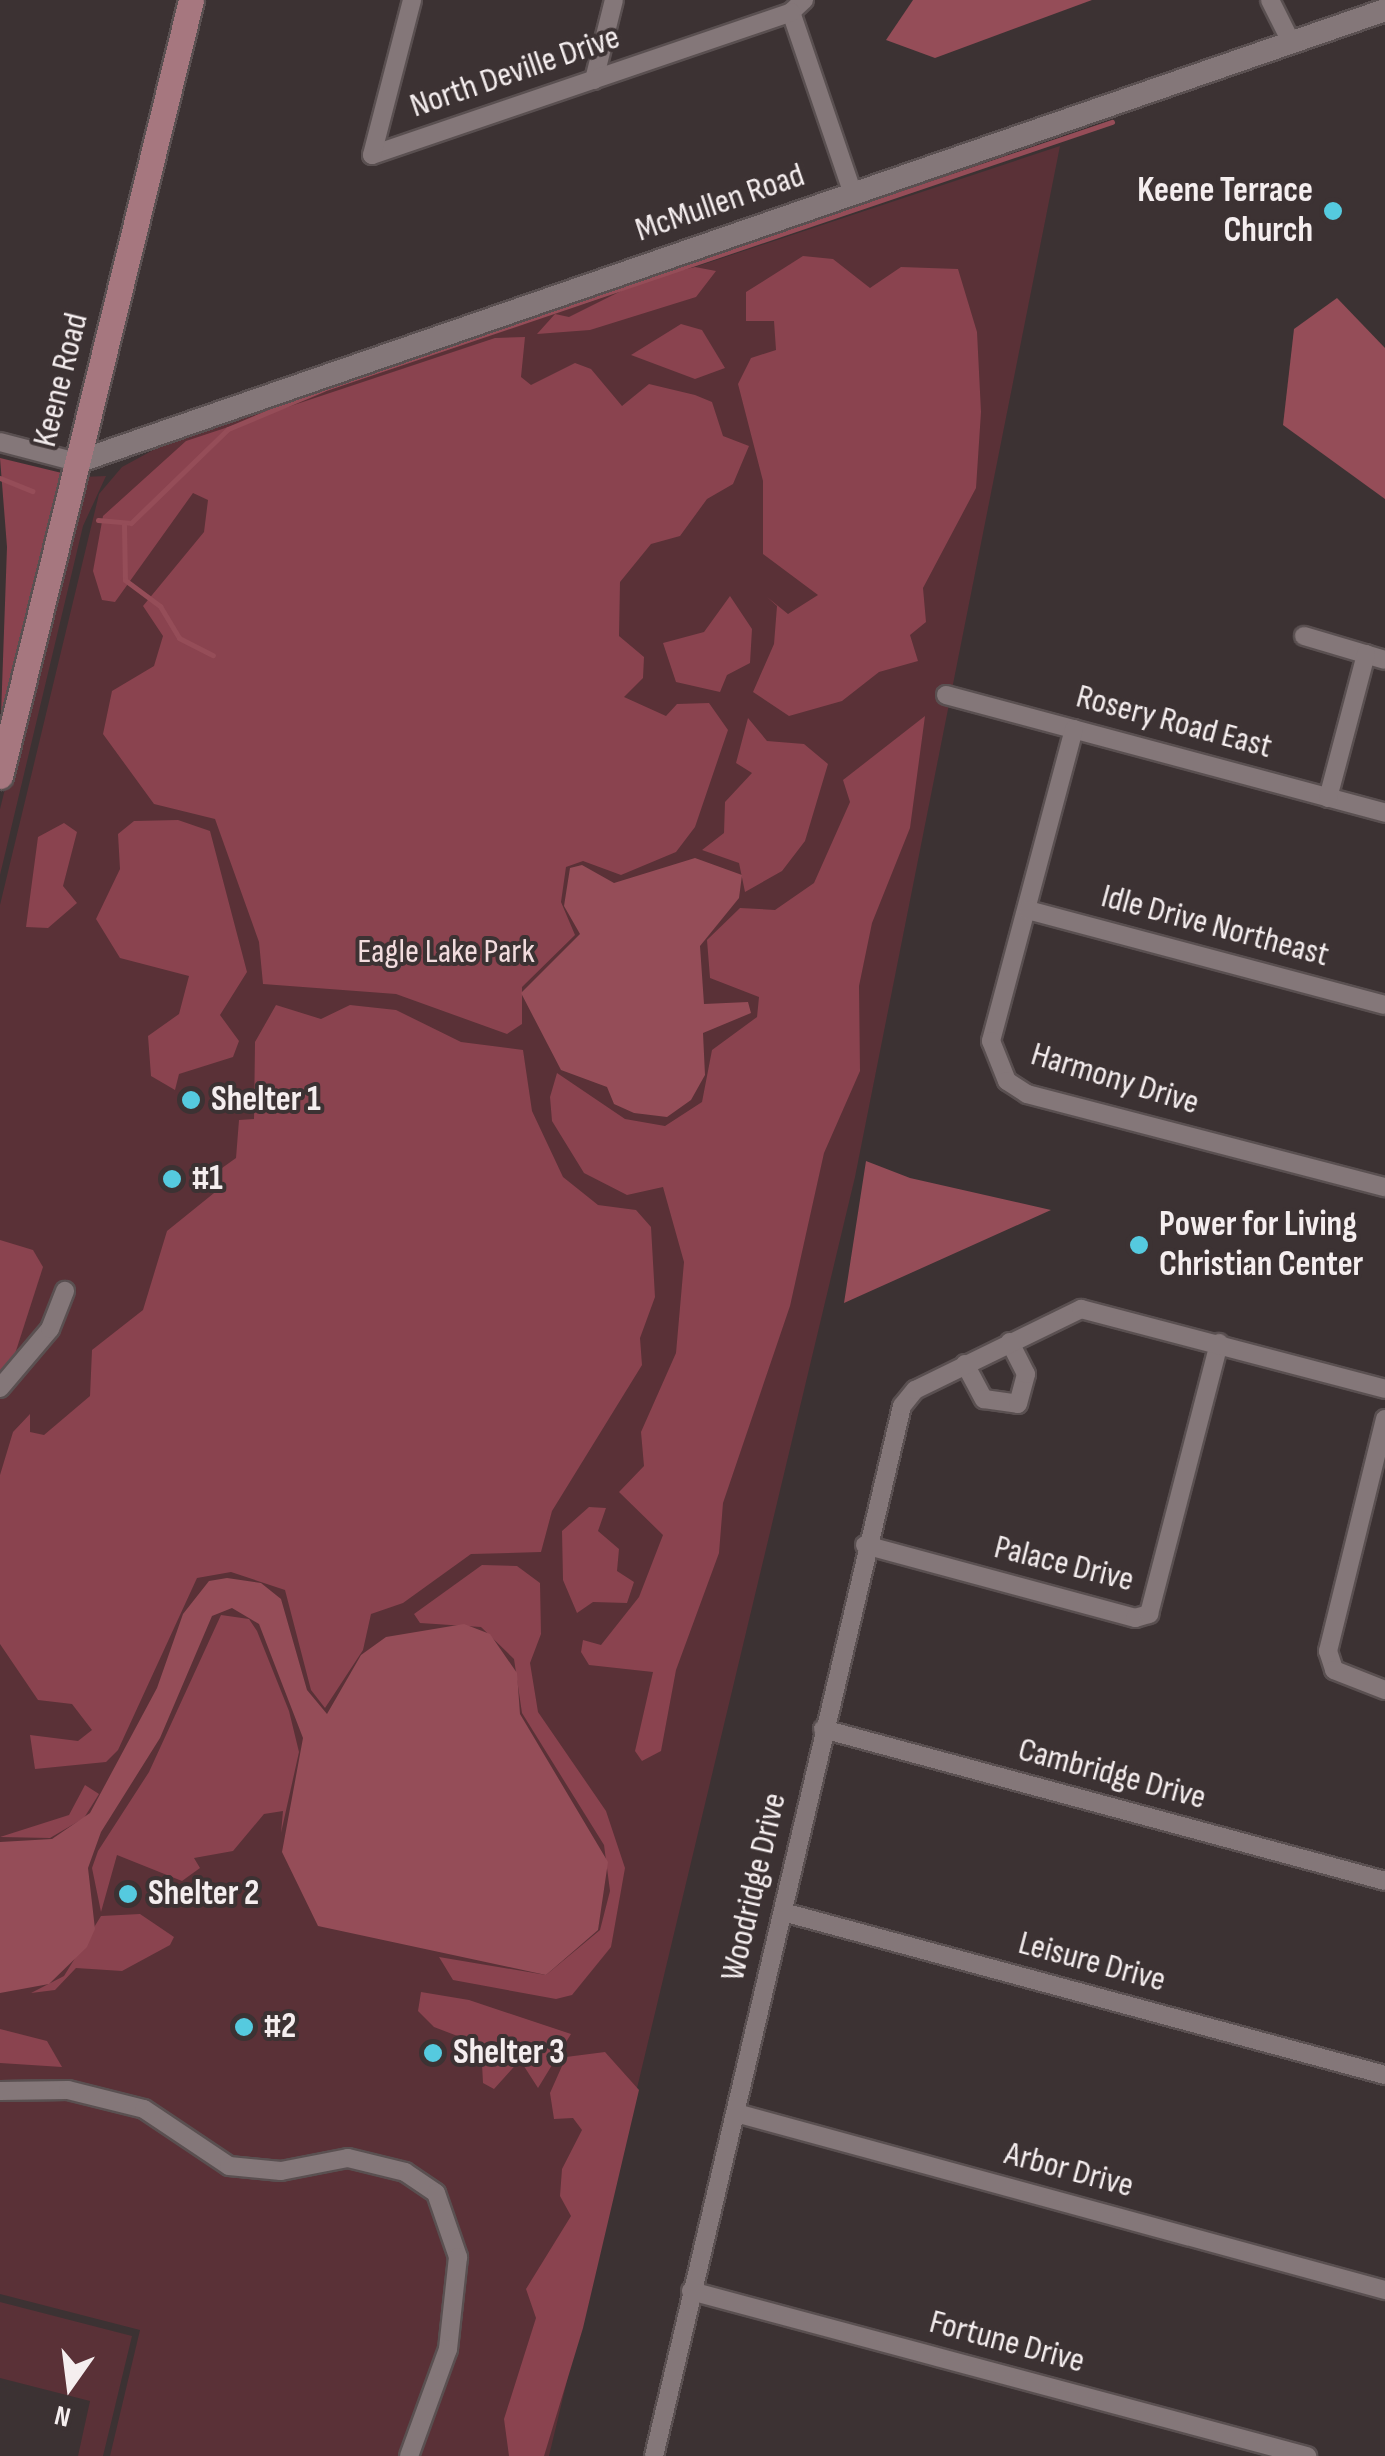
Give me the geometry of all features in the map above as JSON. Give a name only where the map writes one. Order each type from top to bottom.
[{"type":"main road","name":"Keene Road","points":[[0,776],[191,0]]},
{"type":"street","name":"North Deville Drive","points":[[412,0],[372,156],[798,6]]},
{"type":"street","points":[[594,80],[614,0]]},
{"type":"street","points":[[1270,0],[1290,42]]},
{"type":"street","points":[[798,6],[853,194]]},
{"type":"street","name":"McMullen Road","points":[[77,462],[1385,10]]},
{"type":"street","points":[[0,442],[77,462]]},
{"type":"street","points":[[1304,636],[1385,660]]},
{"type":"street","points":[[1328,798],[1366,654]]},
{"type":"street","name":"Rosery Road East","points":[[946,695],[1385,813]]},
{"type":"street","name":"Harmony Drive","points":[[1074,728],[991,1040],[1007,1081],[1028,1094],[1385,1186]]},
{"type":"street","name":"Idle Drive Northeast","points":[[1028,910],[1385,1005]]},
{"type":"street","points":[[0,1388],[50,1328],[65,1291]]},
{"type":"street","name":"Woodridge Drive","points":[[654,2456],[895,1419],[915,1390],[1081,1308],[1385,1389]]},
{"type":"street","points":[[965,1364],[984,1399],[1018,1404],[1026,1374],[1010,1342]]},
{"type":"street","name":"Palace Drive","points":[[865,1545],[1135,1618],[1149,1614],[1220,1343]]},
{"type":"street","points":[[1385,1419],[1328,1651],[1334,1670],[1385,1690]]},
{"type":"street","name":"Cambridge Drive","points":[[823,1729],[1385,1881]]},
{"type":"street","name":"Leisure Drive","points":[[783,1912],[1385,2075]]},
{"type":"street","points":[[0,2091],[68,2090],[144,2109],[230,2166],[281,2171],[348,2158],[405,2172],[436,2192],[458,2257],[448,2349],[409,2456]]},
{"type":"street","name":"Arbor Drive","points":[[736,2113],[1385,2290]]},
{"type":"street","name":"Fortune Drive","points":[[690,2291],[1307,2456]]},
{"type":"green space","name":"Eagle Lake Park","points":[[1060,146],[855,1177],[549,2456],[110,2456],[140,2330],[0,2294],[0,905],[99,494],[122,467],[168,442]]},
{"type":"green space","points":[[803,256],[833,259],[870,288],[901,267],[958,269],[977,332],[981,412],[976,488],[923,588],[926,622],[910,635],[918,661],[879,672],[842,701],[789,716],[753,692],[774,644],[777,606],[767,597],[788,614],[818,595],[763,554],[763,481],[738,384],[751,358],[776,350],[774,321],[746,321],[746,292]]},
{"type":"green space","points":[[695,267],[716,271],[696,297],[590,330],[537,334],[555,314],[569,317],[645,279]]},
{"type":"green space","points":[[681,324],[702,330],[725,368],[695,379],[631,355]]},
{"type":"green space","points":[[525,337],[521,377],[531,385],[575,363],[591,369],[622,406],[649,384],[695,395],[712,402],[723,436],[749,446],[733,484],[707,499],[680,536],[651,544],[620,582],[619,636],[644,657],[643,678],[624,697],[666,716],[677,704],[709,703],[728,730],[695,827],[676,852],[621,875],[583,861],[566,867],[561,902],[575,935],[522,987],[522,1024],[507,1034],[396,994],[263,984],[259,942],[215,819],[154,804],[103,734],[112,691],[154,666],[163,636],[143,606],[204,532],[208,500],[193,493],[115,602],[102,600],[93,571],[103,516],[186,441],[495,338]]},
{"type":"green space","points":[[0,458],[66,474],[0,743],[7,547]]},
{"type":"green space","points":[[106,476],[83,526],[0,875],[0,809],[82,477]]},
{"type":"green space","points":[[730,596],[752,629],[750,663],[727,675],[720,692],[676,682],[663,643],[704,632]]},
{"type":"green space","points":[[925,716],[910,828],[872,923],[859,986],[860,1071],[824,1153],[790,1306],[723,1503],[719,1553],[676,1670],[661,1751],[642,1761],[635,1751],[653,1672],[589,1665],[581,1652],[583,1640],[601,1645],[639,1597],[663,1535],[619,1492],[644,1466],[641,1432],[676,1353],[684,1262],[663,1187],[627,1195],[584,1173],[552,1121],[550,1097],[557,1073],[625,1119],[665,1126],[702,1102],[712,1050],[757,1017],[759,997],[710,978],[707,940],[740,908],[775,910],[814,883],[850,802],[843,780]]},
{"type":"green space","points":[[748,718],[767,741],[804,744],[828,764],[805,841],[782,871],[745,892],[739,863],[702,850],[724,833],[725,802],[752,773],[736,763]]},
{"type":"green space","points":[[178,820],[210,831],[247,972],[220,1015],[239,1041],[233,1057],[179,1074],[175,1090],[151,1076],[148,1036],[179,1014],[189,976],[120,958],[96,919],[120,869],[118,834],[134,821]]},
{"type":"green space","points":[[64,823],[77,832],[63,886],[77,903],[48,928],[26,927],[38,837]]},
{"type":"green space","points":[[276,1005],[321,1019],[350,1005],[396,1010],[461,1042],[523,1050],[532,1111],[563,1177],[598,1205],[636,1210],[651,1227],[655,1297],[640,1338],[642,1365],[552,1511],[541,1552],[471,1554],[403,1603],[371,1614],[363,1650],[325,1708],[311,1690],[285,1590],[231,1572],[197,1578],[118,1750],[106,1762],[35,1769],[30,1735],[78,1741],[92,1730],[72,1704],[38,1700],[0,1644],[0,1475],[13,1432],[30,1414],[30,1432],[44,1435],[90,1396],[92,1350],[143,1310],[167,1231],[219,1189],[222,1168],[236,1158],[239,1120],[254,1119],[255,1042]]},
{"type":"green space","points":[[0,1240],[33,1250],[43,1267],[14,1357],[0,1374]]},
{"type":"green space","points":[[589,1507],[606,1508],[598,1531],[619,1549],[617,1571],[634,1582],[627,1603],[593,1602],[577,1613],[563,1580],[562,1531]]},
{"type":"green space","points":[[482,1565],[517,1566],[540,1583],[541,1634],[530,1663],[538,1712],[606,1811],[625,1868],[611,1947],[572,1995],[556,1999],[453,1980],[439,1957],[546,1975],[600,1930],[610,1891],[604,1845],[522,1713],[514,1659],[481,1627],[420,1623],[414,1614]]},
{"type":"green space","points":[[221,1615],[249,1619],[289,1711],[299,1752],[281,1833],[283,1811],[264,1814],[233,1851],[194,1858],[200,1868],[182,1881],[117,1855],[101,1912],[92,1868],[98,1851],[149,1772]]},
{"type":"green space","points":[[85,1785],[99,1794],[84,1818],[50,1838],[0,1837],[69,1815]]},
{"type":"green space","points":[[140,1914],[174,1937],[170,1945],[122,1971],[76,1968],[55,1990],[31,1993],[64,1976],[101,1916]]},
{"type":"green space","points":[[421,1992],[469,2000],[571,2034],[538,2088],[520,2060],[494,2089],[483,2083],[481,2045],[434,2027],[418,2011]]},
{"type":"green space","points":[[0,2029],[47,2041],[62,2067],[0,2063]]},
{"type":"green space","points":[[605,2052],[639,2090],[583,2328],[544,2456],[509,2456],[504,2419],[536,2318],[526,2289],[571,2216],[560,2196],[562,2169],[582,2130],[573,2118],[554,2119],[550,2093],[566,2057]]},
{"type":"green space","points":[[0,2302],[132,2336],[103,2456],[78,2456],[90,2401],[0,2378]]},
{"type":"shaded area","points":[[913,0],[1092,0],[935,58],[886,40]]},
{"type":"shaded area","points":[[1337,298],[1385,348],[1385,499],[1283,425],[1294,329]]},
{"type":"shaded area","points":[[695,858],[742,875],[739,898],[700,946],[704,1004],[748,1002],[751,1013],[703,1033],[705,1075],[691,1100],[667,1117],[634,1113],[614,1104],[607,1087],[561,1070],[521,993],[580,934],[564,906],[570,868],[582,865],[614,883]]},
{"type":"shaded area","points":[[866,1161],[910,1178],[1051,1210],[844,1303]]},
{"type":"shaded area","points":[[227,1578],[261,1583],[281,1599],[307,1690],[327,1714],[361,1655],[386,1637],[464,1624],[490,1634],[517,1673],[520,1714],[608,1862],[598,1930],[546,1975],[318,1926],[282,1852],[303,1738],[259,1624],[232,1608],[212,1616],[160,1738],[101,1832],[88,1868],[95,1929],[87,1947],[49,1984],[0,1993],[0,1842],[52,1839],[90,1813],[157,1688],[183,1614],[209,1581]]},
{"type":"waterway","points":[[98,520],[131,523],[228,429],[323,389],[1112,122]]},
{"type":"waterway","points":[[0,478],[33,491]]},
{"type":"waterway","points":[[124,525],[125,580],[160,606],[179,638],[213,655]]},
{"type":"place","name":"Keene Terrace Church","points":[[1333,211]]},
{"type":"place","name":"Shelter 1","points":[[191,1100]]},
{"type":"place","name":"#1","points":[[172,1179]]},
{"type":"place","name":"Power for Living Christian Center","points":[[1139,1245]]},
{"type":"place","name":"Shelter 2","points":[[128,1894]]},
{"type":"place","name":"#2","points":[[244,2027]]},
{"type":"place","name":"Shelter 3","points":[[433,2053]]}]
